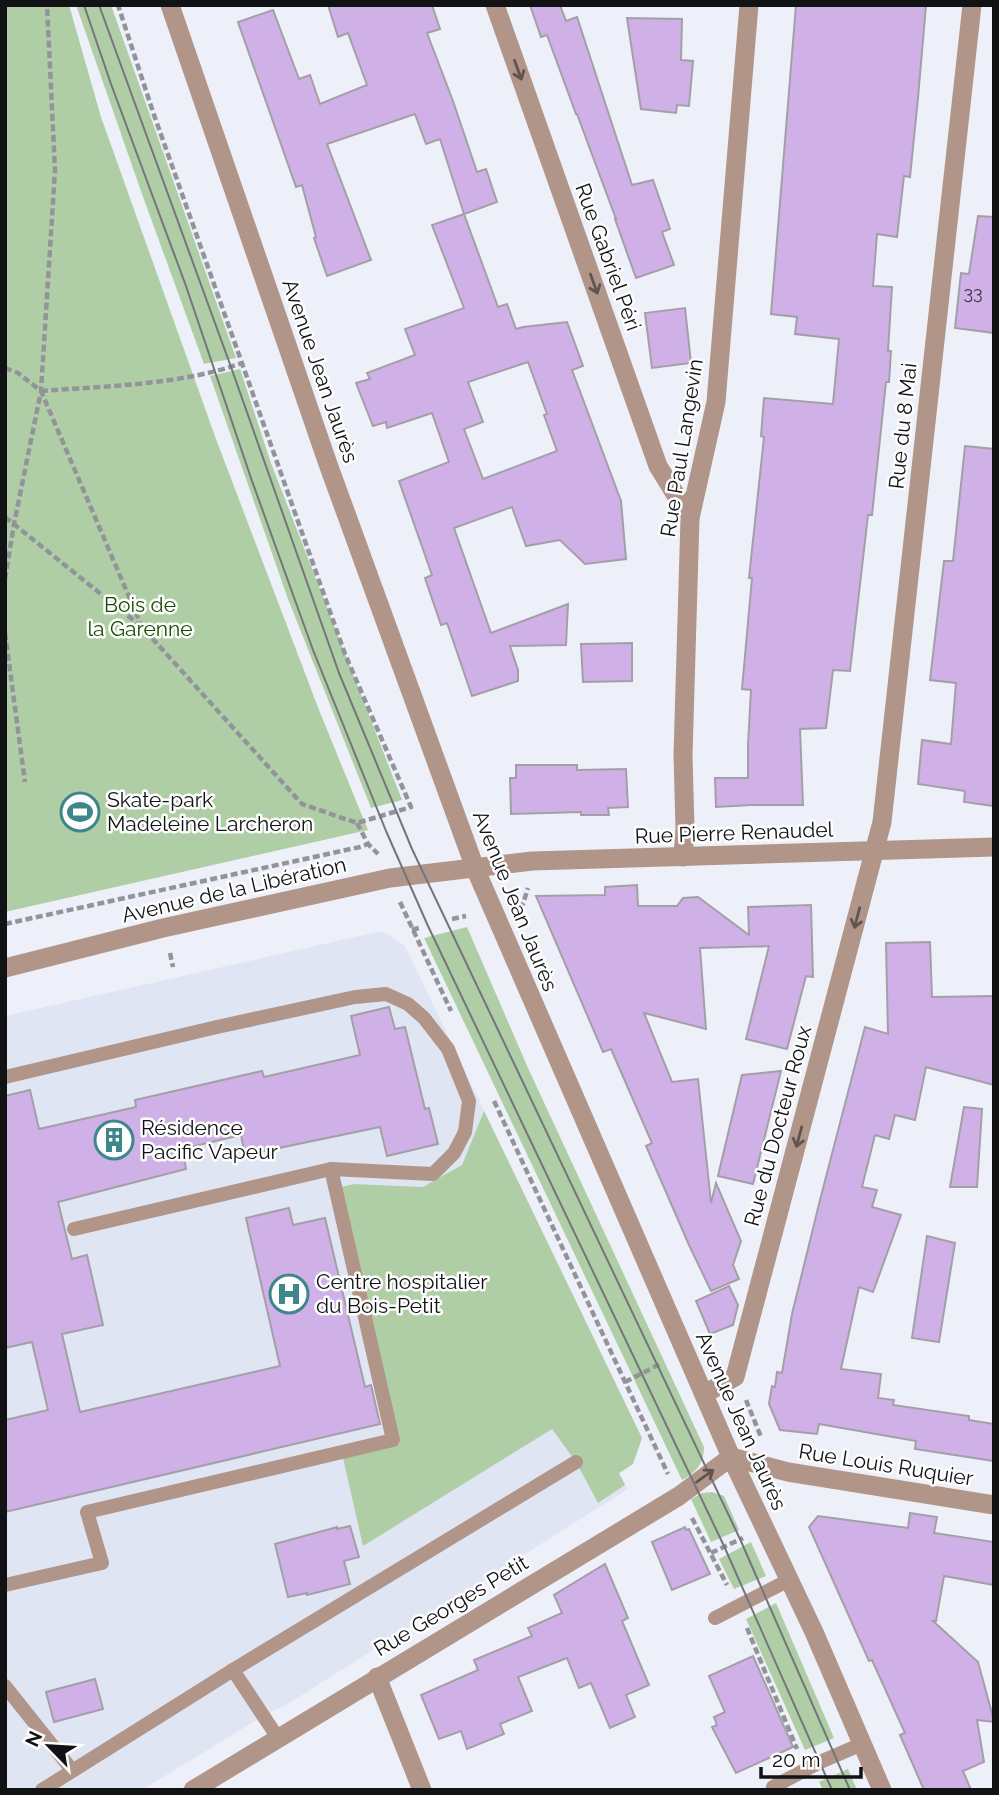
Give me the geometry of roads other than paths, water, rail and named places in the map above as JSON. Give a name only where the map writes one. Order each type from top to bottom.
[{"type":"street","name":"Avenue Jean Jaurès","points":[[170,5],[333,477],[475,868],[731,1457],[814,1632],[882,1790]]},
{"type":"street","name":"Rue Gabriel Péri","points":[[495,5],[658,466],[690,517]]},
{"type":"street","name":"Rue Paul Langevin","points":[[683,857],[690,517],[716,402],[749,5]]},
{"type":"street","name":"Rue du 8 Mai","points":[[875,852],[882,822],[972,5]]},
{"type":"street","name":"Rue Pierre Renaudel","points":[[475,868],[532,861],[994,848]]},
{"type":"street","name":"Rue du Docteur Roux","points":[[704,1394],[735,1377],[875,852]]},
{"type":"street","name":"Avenue de la Libération","points":[[5,968],[163,928],[390,878],[475,868]]},
{"type":"street","name":"Rue Georges Petit","points":[[193,1790],[678,1496],[731,1457]]},
{"type":"street","name":"Rue Louis Ruquier","points":[[731,1457],[788,1472],[994,1505]]},
{"type":"street","points":[[377,1677],[422,1790]]},
{"type":"lane","points":[[5,1077],[217,1027],[355,997],[386,994],[408,1004],[424,1018],[447,1049],[469,1101],[465,1132],[454,1153],[432,1174],[331,1169],[74,1229]]},
{"type":"lane","points":[[5,1585],[102,1563],[87,1512],[393,1440],[331,1169]]},
{"type":"lane","points":[[42,1790],[233,1670],[576,1462]]},
{"type":"lane","points":[[715,1618],[789,1580]]},
{"type":"lane","points":[[233,1670],[278,1738]]},
{"type":"lane","points":[[5,1686],[72,1770]]},
{"type":"lane","points":[[773,1787],[862,1744]]},
{"type":"tram line","points":[[84,5],[186,286],[313,650],[386,831],[428,926],[724,1546],[832,1790]]},
{"type":"tram line","points":[[99,5],[339,673],[412,849],[740,1539],[850,1790]]},
{"type":"place","name":"Skate-park Madeleine Larcheron","points":[[80,812]]},
{"type":"place","name":"Résidence Pacific Vapeur","points":[[114,1140]]},
{"type":"place","name":"Centre hospitalier du Bois-Petit","points":[[289,1294]]},
{"type":"park label","name":"Bois de la Garenne","points":[[140,617]]}]
